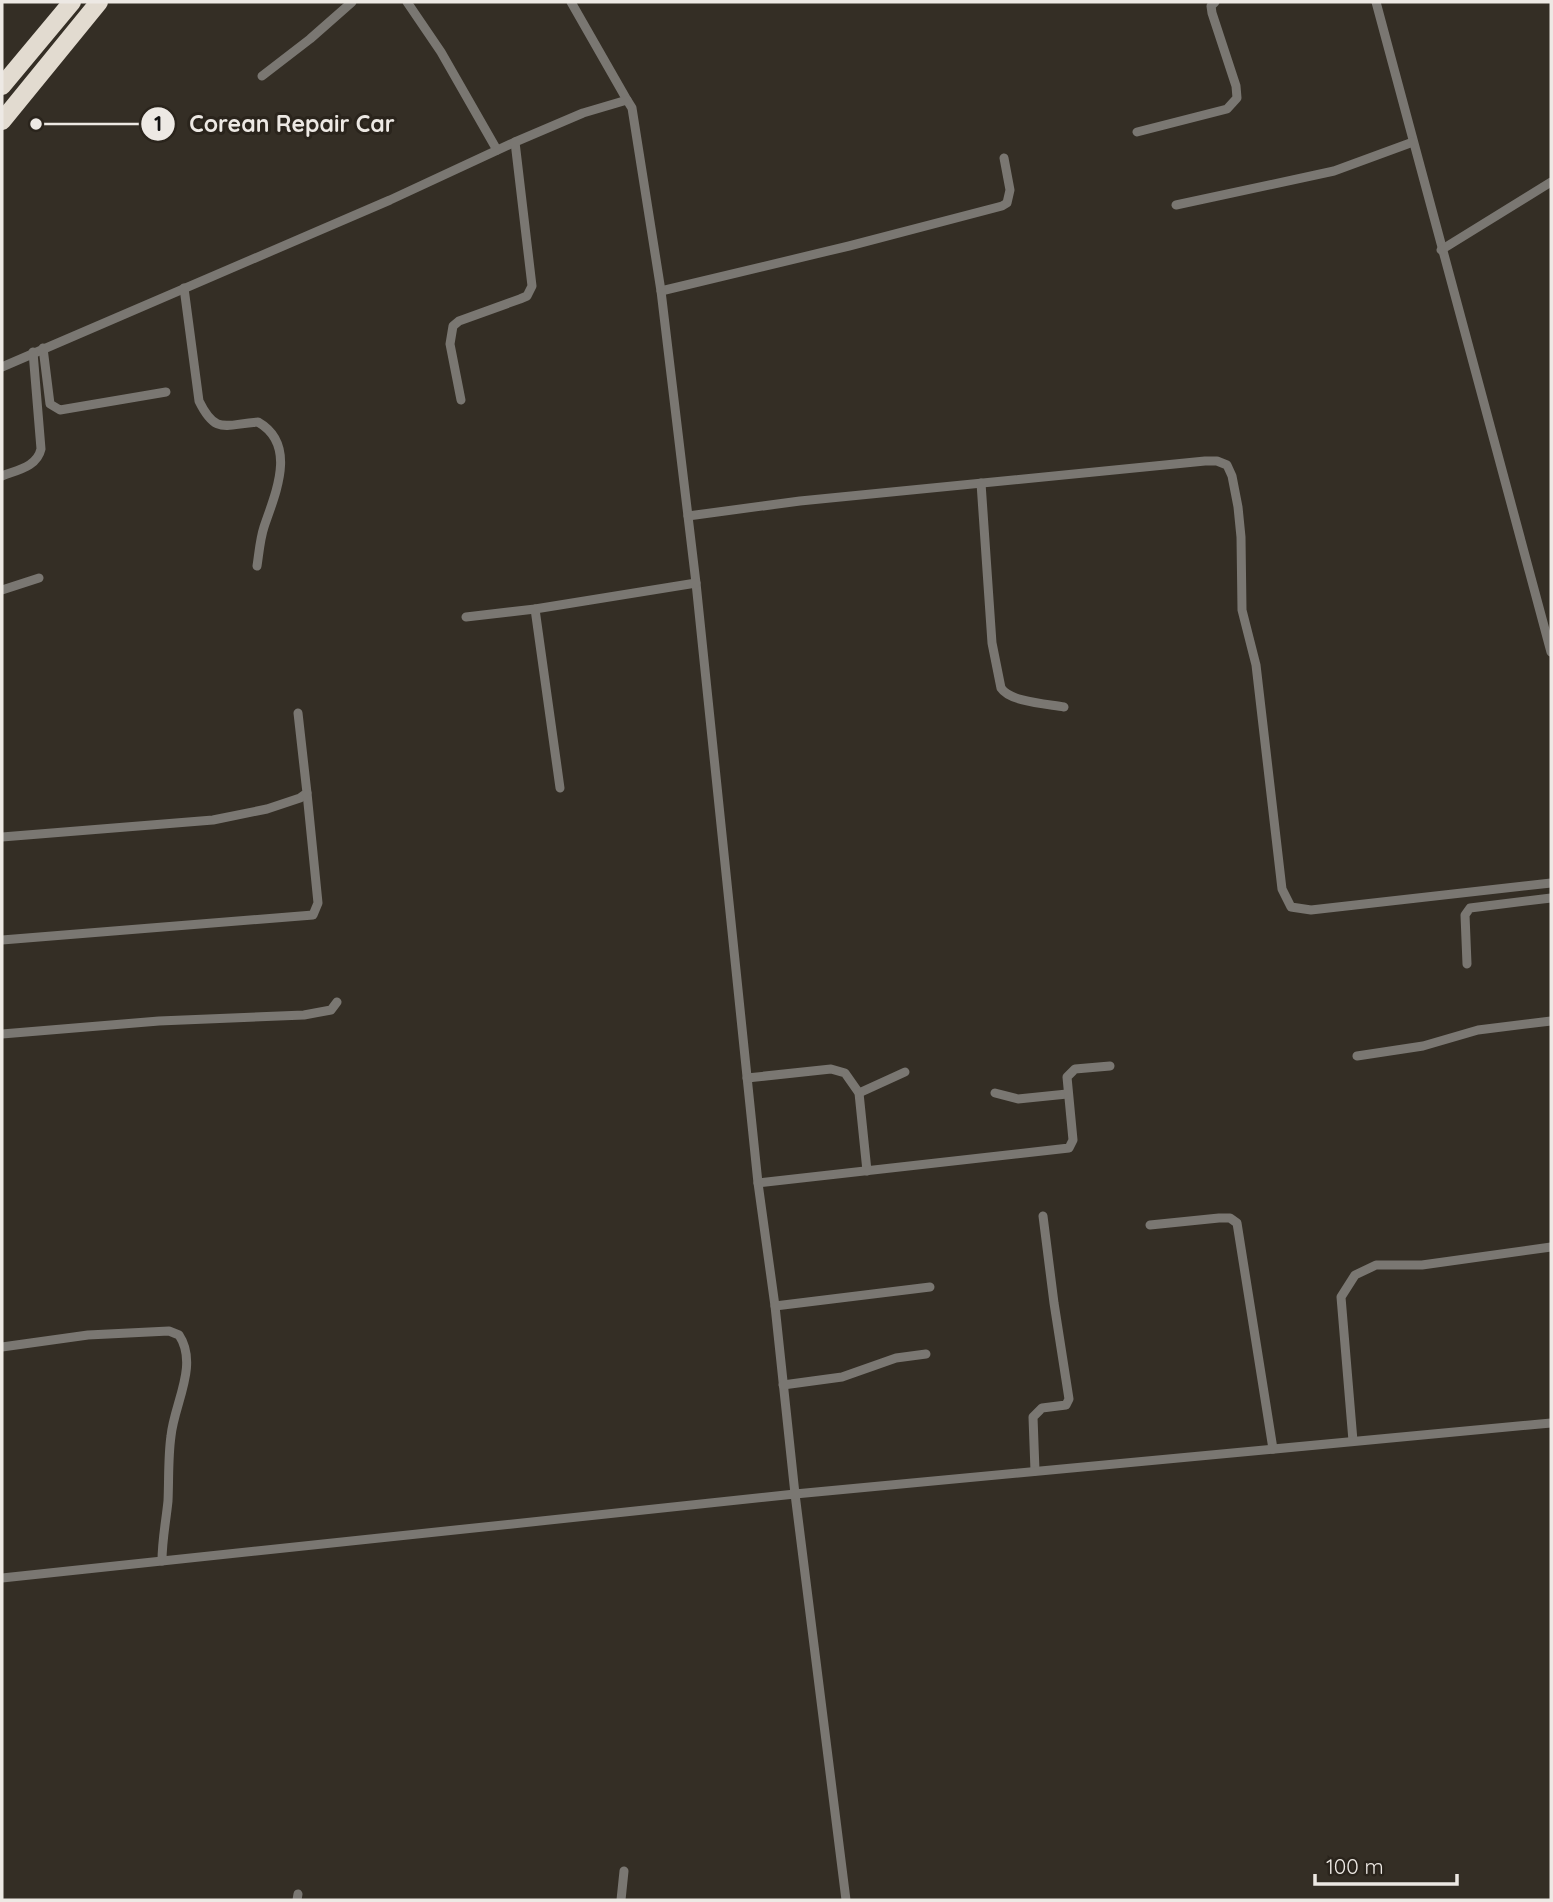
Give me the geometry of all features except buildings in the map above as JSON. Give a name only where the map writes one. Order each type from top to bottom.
[{"type":"highway","points":[[2,86],[72,2]]},
{"type":"highway","points":[[2,121],[99,2]]},
{"type":"street","points":[[262,76],[352,2]]},
{"type":"street","points":[[408,2],[441,52],[497,150]]},
{"type":"street","points":[[571,2],[632,108],[661,291],[688,516],[758,1183],[846,1900]]},
{"type":"street","points":[[1138,132],[1227,109],[1237,98],[1236,86],[1212,13],[1211,6],[1214,2]]},
{"type":"street","points":[[1376,2],[1551,652]]},
{"type":"street","points":[[2,367],[390,200],[515,142],[583,113],[627,100]]},
{"type":"street","points":[[461,400],[450,344],[453,326],[459,321],[527,296],[532,286],[515,142]]},
{"type":"street","points":[[1176,205],[1334,171],[1413,142]]},
{"type":"street","points":[[661,291],[1002,206],[1007,203],[1010,190],[1004,158]]},
{"type":"street","points":[[1441,250],[1551,182]]},
{"type":"street","points":[[184,288],[199,401],[206,416],[228,428],[258,422],[270,429],[277,442],[281,466],[277,494],[264,529],[257,566]]},
{"type":"street","points":[[43,348],[49,401],[55,409],[166,392]]},
{"type":"street","points":[[2,476],[34,463],[39,458],[41,449],[33,352]]},
{"type":"street","points":[[688,516],[800,501],[1205,461],[1217,461],[1227,465],[1234,486],[1241,537],[1242,610],[1256,665],[1282,888],[1291,907],[1311,910],[1551,883]]},
{"type":"street","points":[[981,483],[992,643],[1001,688],[1005,694],[1015,698],[1064,706]]},
{"type":"street","points":[[2,590],[39,578]]},
{"type":"street","points":[[466,617],[695,583]]},
{"type":"street","points":[[534,609],[560,788]]},
{"type":"street","points":[[2,940],[313,915],[318,903],[298,713]]},
{"type":"street","points":[[2,837],[213,820],[267,809],[307,793]]},
{"type":"street","points":[[1467,964],[1465,915],[1470,908],[1551,898]]},
{"type":"street","points":[[2,1034],[159,1021],[304,1015],[331,1010],[337,1002]]},
{"type":"street","points":[[1357,1056],[1423,1046],[1478,1030],[1551,1020]]},
{"type":"street","points":[[758,1183],[1069,1148],[1073,1140],[1066,1083],[1070,1072],[1082,1068],[1110,1066]]},
{"type":"street","points":[[747,1078],[839,1070],[850,1079],[859,1093],[867,1171]]},
{"type":"street","points":[[859,1093],[905,1072]]},
{"type":"street","points":[[995,1093],[1018,1099],[1068,1094]]},
{"type":"street","points":[[1035,1471],[1033,1417],[1042,1408],[1066,1405],[1069,1399],[1043,1216]]},
{"type":"street","points":[[1150,1225],[1219,1218],[1230,1218],[1237,1223],[1273,1449]]},
{"type":"street","points":[[1353,1441],[1341,1297],[1355,1275],[1376,1265],[1422,1265],[1551,1247]]},
{"type":"street","points":[[775,1306],[930,1287]]},
{"type":"street","points":[[2,1347],[88,1335],[169,1331],[179,1335],[185,1349],[185,1375],[170,1436],[162,1561]]},
{"type":"street","points":[[783,1385],[842,1377],[896,1358],[926,1354]]},
{"type":"street","points":[[2,1578],[795,1494],[1551,1423]]},
{"type":"street","points":[[621,1900],[624,1871]]},
{"type":"place","name":"Corean Repair Car","points":[[36,124]]}]
